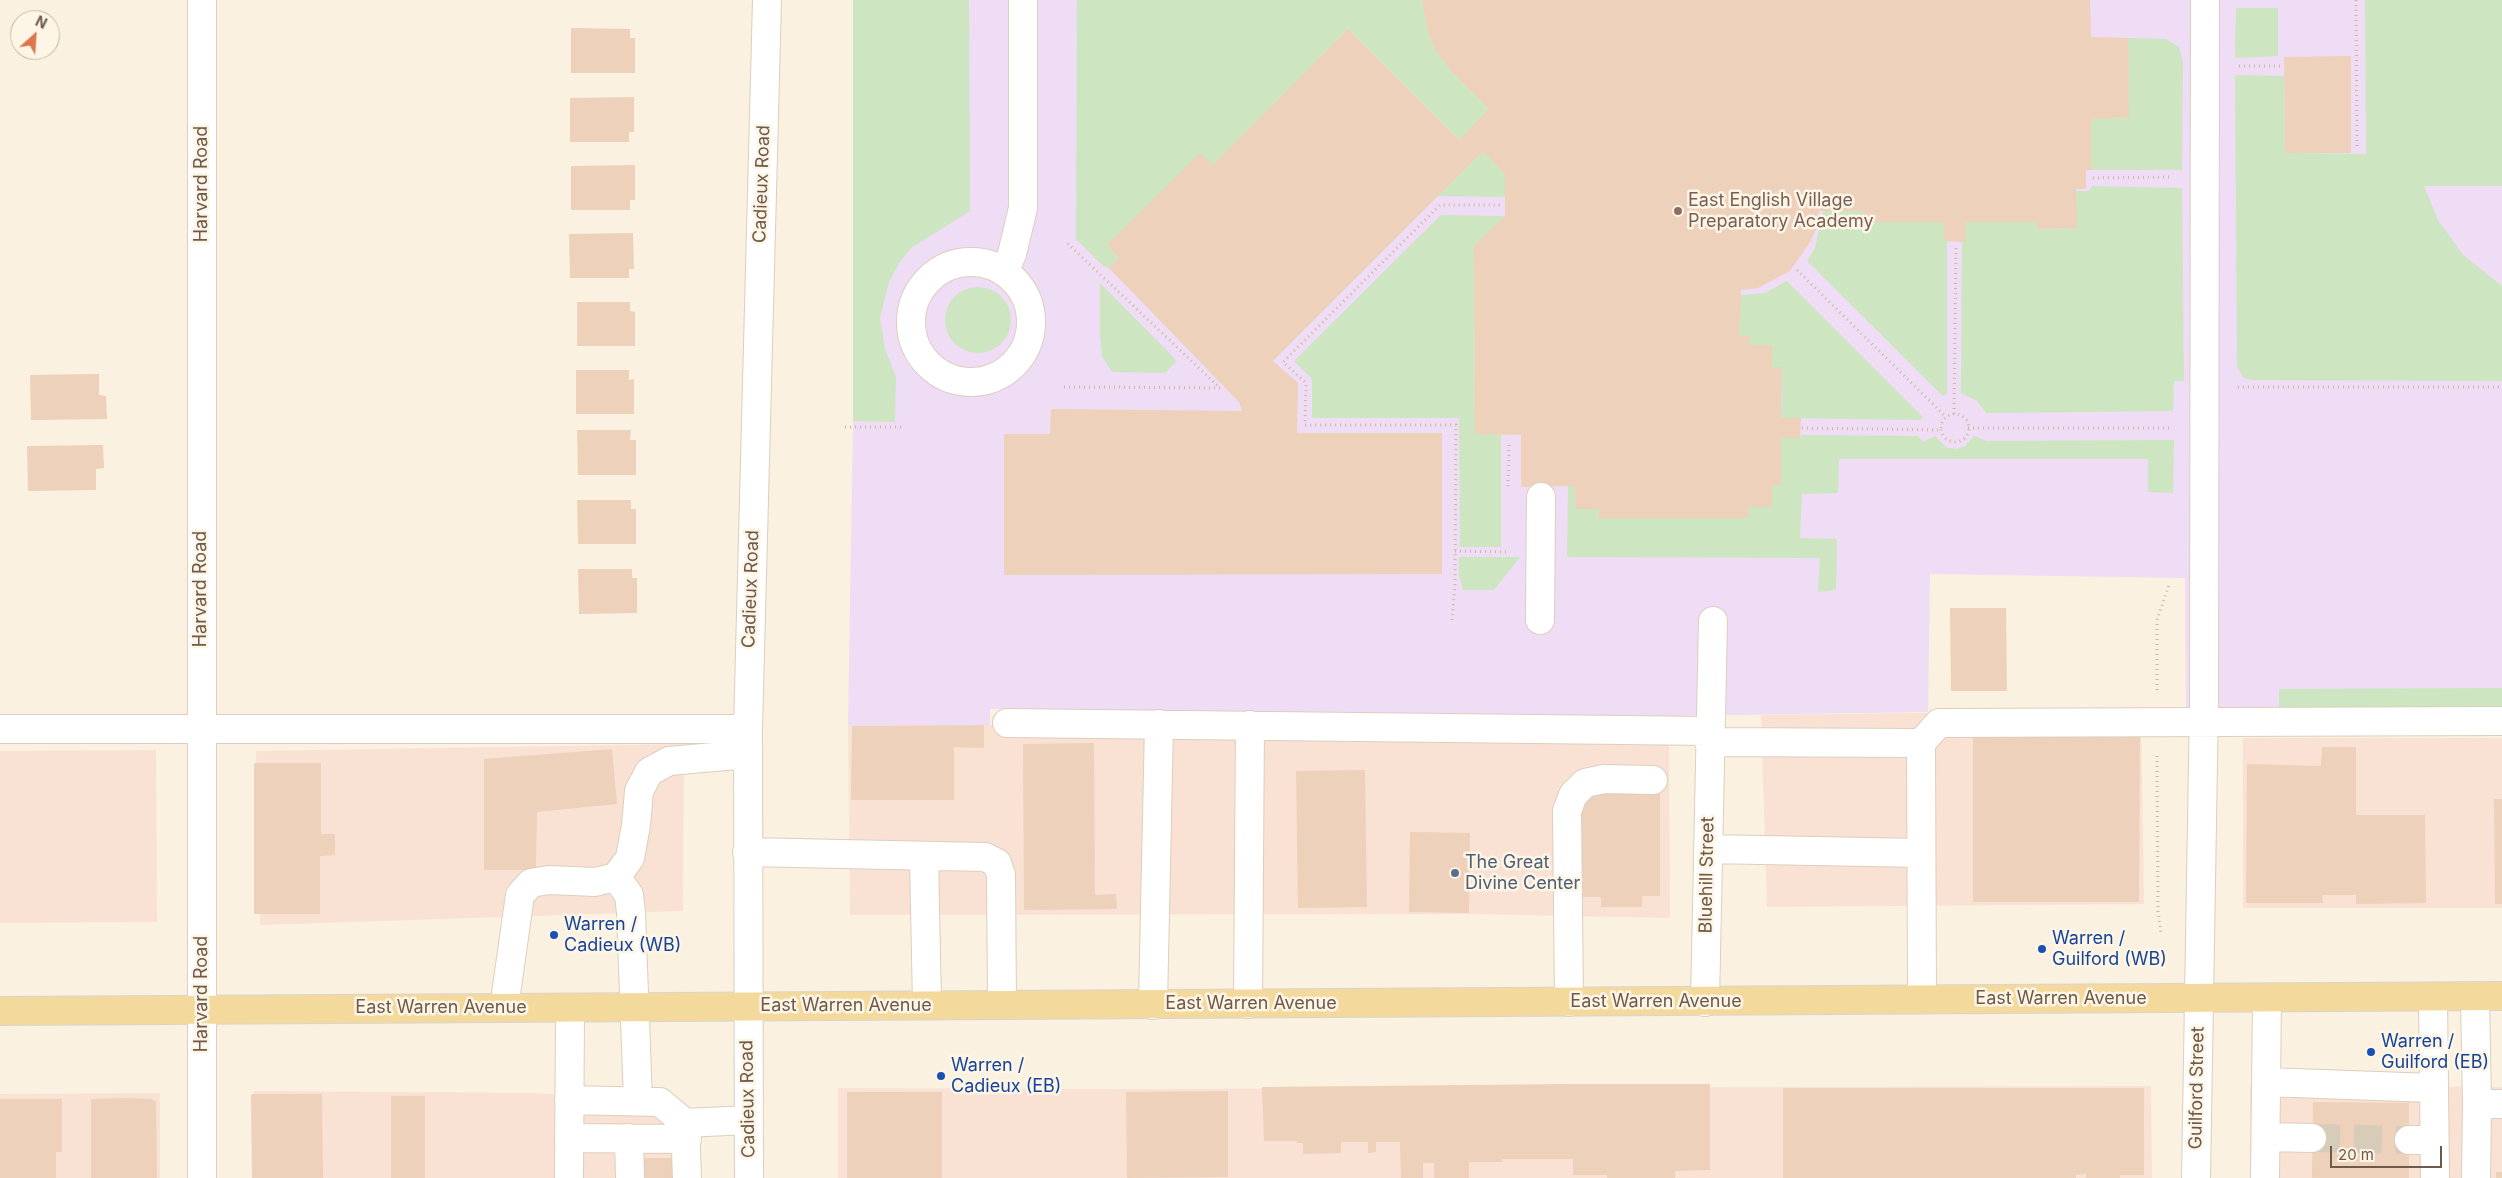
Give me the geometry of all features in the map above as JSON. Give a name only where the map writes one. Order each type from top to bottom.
[{"type":"main road","name":"East Warren Avenue","points":[[0,1011],[2502,996]]},
{"type":"street","name":"Harvard Road","points":[[202,0],[202,1178]]},
{"type":"street","name":"Cadieux Road","points":[[749,1178],[748,741],[767,0]]},
{"type":"street","points":[[1004,272],[1012,254],[1023,208],[1022,0]]},
{"type":"street","name":"Guilford Street","points":[[2196,1178],[2204,721],[2205,0]]},
{"type":"street","points":[[967,262],[986,264],[1004,272],[1019,285],[1029,304],[1032,325],[1027,346],[1016,364],[999,377],[979,383],[958,382],[938,374],[924,361],[914,345],[910,326],[912,307],[919,290],[932,275],[949,266],[967,262]]},
{"type":"street","points":[[1540,620],[1541,497]]},
{"type":"street","name":"Bluehill Street","points":[[1705,1002],[1712,621]]},
{"type":"street","points":[[1922,999],[1921,743],[1939,723],[2502,721]]},
{"type":"street","points":[[1007,723],[1250,725],[1709,740],[1921,743]]},
{"type":"street","points":[[1153,1004],[1159,724]]},
{"type":"street","points":[[1248,1004],[1250,725]]},
{"type":"street","points":[[0,729],[201,729],[748,741]]},
{"type":"street","points":[[504,1008],[520,895],[531,883],[549,880],[595,882],[616,877],[630,858],[636,825],[639,791],[649,772],[669,761],[748,741]]},
{"type":"street","points":[[1569,1002],[1567,811],[1573,795],[1585,783],[1604,779],[1653,780]]},
{"type":"street","points":[[1708,849],[1921,854]]},
{"type":"street","points":[[747,852],[985,857],[997,864],[1001,875],[1002,1005]]},
{"type":"street","points":[[924,856],[927,1005]]},
{"type":"street","points":[[616,877],[629,895],[638,1101]]},
{"type":"street","points":[[2433,997],[2434,1088],[2422,1140],[2435,1178]]},
{"type":"street","points":[[2475,997],[2490,1104],[2476,1178]]},
{"type":"street","points":[[2265,1178],[2267,998]]},
{"type":"street","points":[[569,1178],[570,1008]]},
{"type":"street","points":[[2266,1082],[2434,1088]]},
{"type":"street","points":[[569,1100],[660,1102],[686,1131],[687,1178]]},
{"type":"street","points":[[569,1138],[629,1138],[686,1131],[748,1120]]},
{"type":"street","points":[[2266,1137],[2312,1138]]},
{"type":"street","points":[[629,1138],[630,1178]]},
{"type":"path","points":[[2356,0],[2358,149]]},
{"type":"path","points":[[2230,66],[2281,66]]},
{"type":"path","points":[[2093,178],[2205,177]]},
{"type":"path","points":[[1452,620],[1456,585],[1456,425],[1305,425],[1306,383],[1283,362],[1440,205],[1500,205]]},
{"type":"path","points":[[1064,387],[1220,388],[1066,242]]},
{"type":"path","points":[[1954,414],[1956,244]]},
{"type":"path","points":[[1797,270],[1946,417]]},
{"type":"path","points":[[1954,414],[1966,420],[1968,428],[1965,436],[1958,441],[1946,438],[1941,430],[1943,420],[1954,414]]},
{"type":"path","points":[[845,427],[901,427]]},
{"type":"path","points":[[1802,428],[1941,430]]},
{"type":"path","points":[[1968,428],[2180,428]]},
{"type":"path","points":[[1508,492],[1509,442]]},
{"type":"path","points":[[1455,551],[1508,552],[1508,542]]},
{"type":"shaded area","name":"East English Village Preparatory Academy","points":[[853,0],[2502,0],[2502,709],[2186,707],[2185,578],[1930,574],[1928,712],[1667,716],[990,709],[990,725],[848,726],[853,421]]},
{"type":"shaded area","points":[[2141,710],[2144,904],[1767,907],[1761,715]]},
{"type":"shaded area","points":[[990,725],[1669,737],[1670,918],[1471,914],[850,915],[848,726]]},
{"type":"shaded area","points":[[2243,738],[2502,738],[2502,908],[2243,908]]},
{"type":"shaded area","points":[[684,744],[683,911],[260,925],[256,751]]},
{"type":"shaded area","points":[[156,750],[157,922],[0,923],[0,751]]},
{"type":"shaded area","points":[[2151,1086],[2152,1178],[838,1178],[838,1088]]},
{"type":"shaded area","points":[[2250,1086],[2502,1087],[2502,1178],[2250,1178]]},
{"type":"shaded area","points":[[254,1091],[534,1093],[686,1102],[686,1178],[253,1178]]},
{"type":"shaded area","points":[[160,1093],[160,1178],[0,1178],[0,1094]]},
{"type":"green space","points":[[853,0],[969,0],[970,211],[911,248],[899,263],[889,282],[880,318],[885,349],[896,377],[895,422],[853,421]]},
{"type":"green space","points":[[1077,0],[1422,0],[1428,32],[1436,51],[1449,69],[1489,109],[1459,140],[1348,29],[1213,165],[1107,245],[1119,258],[1109,268],[1102,265],[1076,239]]},
{"type":"green space","points":[[2365,0],[2502,0],[2502,186],[2424,186],[2438,220],[2463,255],[2502,286],[2502,381],[2253,380],[2244,378],[2237,367],[2235,75],[2284,76],[2285,153],[2366,154]]},
{"type":"green space","points":[[2236,8],[2278,8],[2278,56],[2235,58]]},
{"type":"green space","points":[[2128,38],[2166,39],[2179,47],[2183,62],[2182,170],[2091,170],[2091,119],[2129,117]]},
{"type":"green space","points":[[1483,151],[1505,174],[1505,197],[1438,196]]},
{"type":"green space","points":[[2092,186],[2182,188],[2184,381],[2174,381],[2173,411],[1986,413],[1977,401],[1961,393],[1962,241],[1965,222],[2037,222],[2037,229],[2076,228],[2076,191],[2089,191]]},
{"type":"green space","points":[[1823,211],[1863,211],[1863,222],[1944,222],[1944,241],[1947,241],[1947,393],[1943,396],[1807,261],[1815,248]]},
{"type":"green space","points":[[1441,215],[1505,216],[1474,246],[1475,434],[1501,434],[1501,547],[1460,547],[1459,418],[1312,418],[1312,379],[1294,361]]},
{"type":"green space","points":[[1787,281],[1923,417],[1920,420],[1781,418],[1782,368],[1772,368],[1772,345],[1749,345],[1749,336],[1739,336],[1740,295],[1765,293]]},
{"type":"green space","points":[[1100,283],[1177,361],[1165,373],[1112,372],[1102,356]]},
{"type":"green space","points":[[978,287],[991,290],[1001,297],[1008,307],[1011,320],[1008,333],[1001,343],[991,350],[978,353],[965,350],[955,343],[948,333],[945,320],[948,307],[955,297],[965,290]]},
{"type":"green space","points":[[1801,435],[1918,436],[1923,442],[1935,436],[1947,448],[1958,449],[1965,446],[1974,436],[1987,441],[2174,440],[2173,493],[2148,492],[2148,459],[1839,459],[1838,493],[1802,494],[1800,538],[1837,539],[1836,590],[1818,592],[1820,558],[1567,557],[1568,486],[1575,486],[1576,509],[1599,509],[1599,518],[1748,518],[1749,507],[1771,507],[1772,485],[1781,485],[1781,438],[1800,438]]},
{"type":"green space","points":[[1459,557],[1520,557],[1494,590],[1463,590],[1459,575]]},
{"type":"green space","points":[[2502,688],[2502,709],[2279,708],[2279,689]]},
{"type":"building","points":[[1422,0],[2090,0],[2091,37],[2128,38],[2129,117],[2091,119],[2091,170],[2086,170],[2086,189],[2076,189],[2077,228],[2037,229],[2037,222],[1965,222],[1966,242],[1944,241],[1944,222],[1863,222],[1863,211],[1819,211],[1817,227],[1810,242],[1790,271],[1758,288],[1741,290],[1739,336],[1750,336],[1749,345],[1772,345],[1772,368],[1782,367],[1781,418],[1801,418],[1800,438],[1781,438],[1781,485],[1772,485],[1772,507],[1749,507],[1748,518],[1599,518],[1599,509],[1576,509],[1575,486],[1521,487],[1521,435],[1475,434],[1474,246],[1505,216],[1505,174],[1483,151],[1273,361],[1298,383],[1297,433],[1442,433],[1442,574],[1004,575],[1004,434],[1050,434],[1051,409],[1242,411],[1239,402],[1109,268],[1119,258],[1107,245],[1200,153],[1213,165],[1348,29],[1459,140],[1489,109],[1449,69],[1436,51],[1428,32]]},
{"type":"building","points":[[571,28],[630,29],[630,38],[635,38],[635,73],[571,73]]},
{"type":"building","points":[[2351,56],[2351,153],[2285,153],[2284,57]]},
{"type":"building","points":[[634,97],[634,132],[629,132],[629,142],[570,142],[570,98]]},
{"type":"building","points":[[635,165],[635,200],[630,200],[630,210],[571,210],[571,166]]},
{"type":"building","points":[[633,233],[634,269],[629,269],[629,278],[570,278],[569,234]]},
{"type":"building","points":[[577,302],[630,302],[630,311],[635,312],[635,346],[577,346]]},
{"type":"building","points":[[576,370],[629,370],[629,380],[634,379],[634,414],[576,414]]},
{"type":"building","points":[[99,374],[99,395],[106,396],[107,419],[31,420],[30,375]]},
{"type":"building","points":[[577,430],[631,430],[630,440],[636,440],[636,475],[578,475]]},
{"type":"building","points":[[103,445],[104,468],[96,469],[96,490],[28,491],[27,446]]},
{"type":"building","points":[[577,500],[631,500],[631,509],[636,509],[636,544],[578,544]]},
{"type":"building","points":[[578,569],[632,569],[632,578],[637,578],[637,613],[579,614]]},
{"type":"building","points":[[1950,608],[2006,608],[2007,691],[1951,691]]},
{"type":"building","points":[[984,725],[984,748],[954,747],[954,800],[851,800],[852,726]]},
{"type":"building","points":[[1973,731],[2140,732],[2139,902],[1973,902]]},
{"type":"building","points":[[1094,743],[1095,895],[1116,894],[1117,909],[1024,910],[1023,744]]},
{"type":"building","points":[[2322,747],[2356,747],[2356,815],[2425,815],[2426,903],[2356,904],[2356,895],[2322,895],[2323,903],[2246,903],[2247,764],[2321,766]]},
{"type":"building","points":[[612,749],[617,804],[537,812],[536,870],[484,870],[484,759]]},
{"type":"building","points":[[254,763],[321,763],[321,834],[335,834],[335,855],[320,856],[320,914],[254,914]]},
{"type":"building","points":[[1365,770],[1367,907],[1298,908],[1296,771]]},
{"type":"building","points":[[1581,794],[1660,794],[1660,896],[1642,896],[1642,907],[1601,907],[1601,897],[1582,897]]},
{"type":"building","points":[[2494,799],[2502,799],[2502,904],[2495,904]]},
{"type":"building","points":[[1410,832],[1470,833],[1469,913],[1409,912]]},
{"type":"building","points":[[1710,1084],[1710,1170],[1675,1171],[1675,1178],[1607,1178],[1607,1175],[1573,1175],[1573,1159],[1502,1159],[1502,1162],[1469,1162],[1469,1178],[1434,1178],[1434,1163],[1423,1163],[1423,1178],[1401,1178],[1400,1142],[1376,1142],[1376,1152],[1368,1153],[1368,1142],[1341,1142],[1341,1153],[1303,1154],[1303,1143],[1297,1143],[1297,1141],[1264,1141],[1262,1087]]},
{"type":"building","points":[[1783,1088],[2144,1088],[2144,1175],[2120,1175],[2120,1178],[2086,1178],[2086,1174],[2076,1175],[2076,1178],[1783,1178]]},
{"type":"building","points":[[1228,1091],[1228,1177],[1127,1178],[1126,1092]]},
{"type":"building","points":[[847,1092],[942,1092],[942,1178],[847,1178]]},
{"type":"building","points":[[251,1094],[322,1094],[323,1178],[252,1178]]},
{"type":"building","points":[[391,1096],[425,1096],[425,1178],[391,1178]]},
{"type":"building","points":[[0,1099],[62,1099],[62,1152],[56,1152],[56,1178],[0,1178]]},
{"type":"building","points":[[91,1099],[151,1099],[156,1101],[157,1178],[91,1178]]},
{"type":"building","points":[[2313,1102],[2409,1103],[2409,1178],[2312,1178]]},
{"type":"building","points":[[641,1158],[684,1158],[684,1178],[641,1178]]},
{"type":"building","points":[[2496,1172],[2502,1172],[2502,1178],[2496,1178]]},
{"type":"tunnel","points":[[2312,1138],[2409,1140]]},
{"type":"place","name":"East English Village Preparatory Academy","points":[[1678,211]]},
{"type":"place","name":"The Great Divine Center","points":[[1455,873]]},
{"type":"place","name":"Warren / Cadieux (WB)","points":[[554,935]]},
{"type":"place","name":"Warren / Guilford (WB)","points":[[2042,949]]},
{"type":"place","name":"Warren / Guilford (EB)","points":[[2371,1052]]},
{"type":"place","name":"Warren / Cadieux (EB)","points":[[941,1076]]}]
